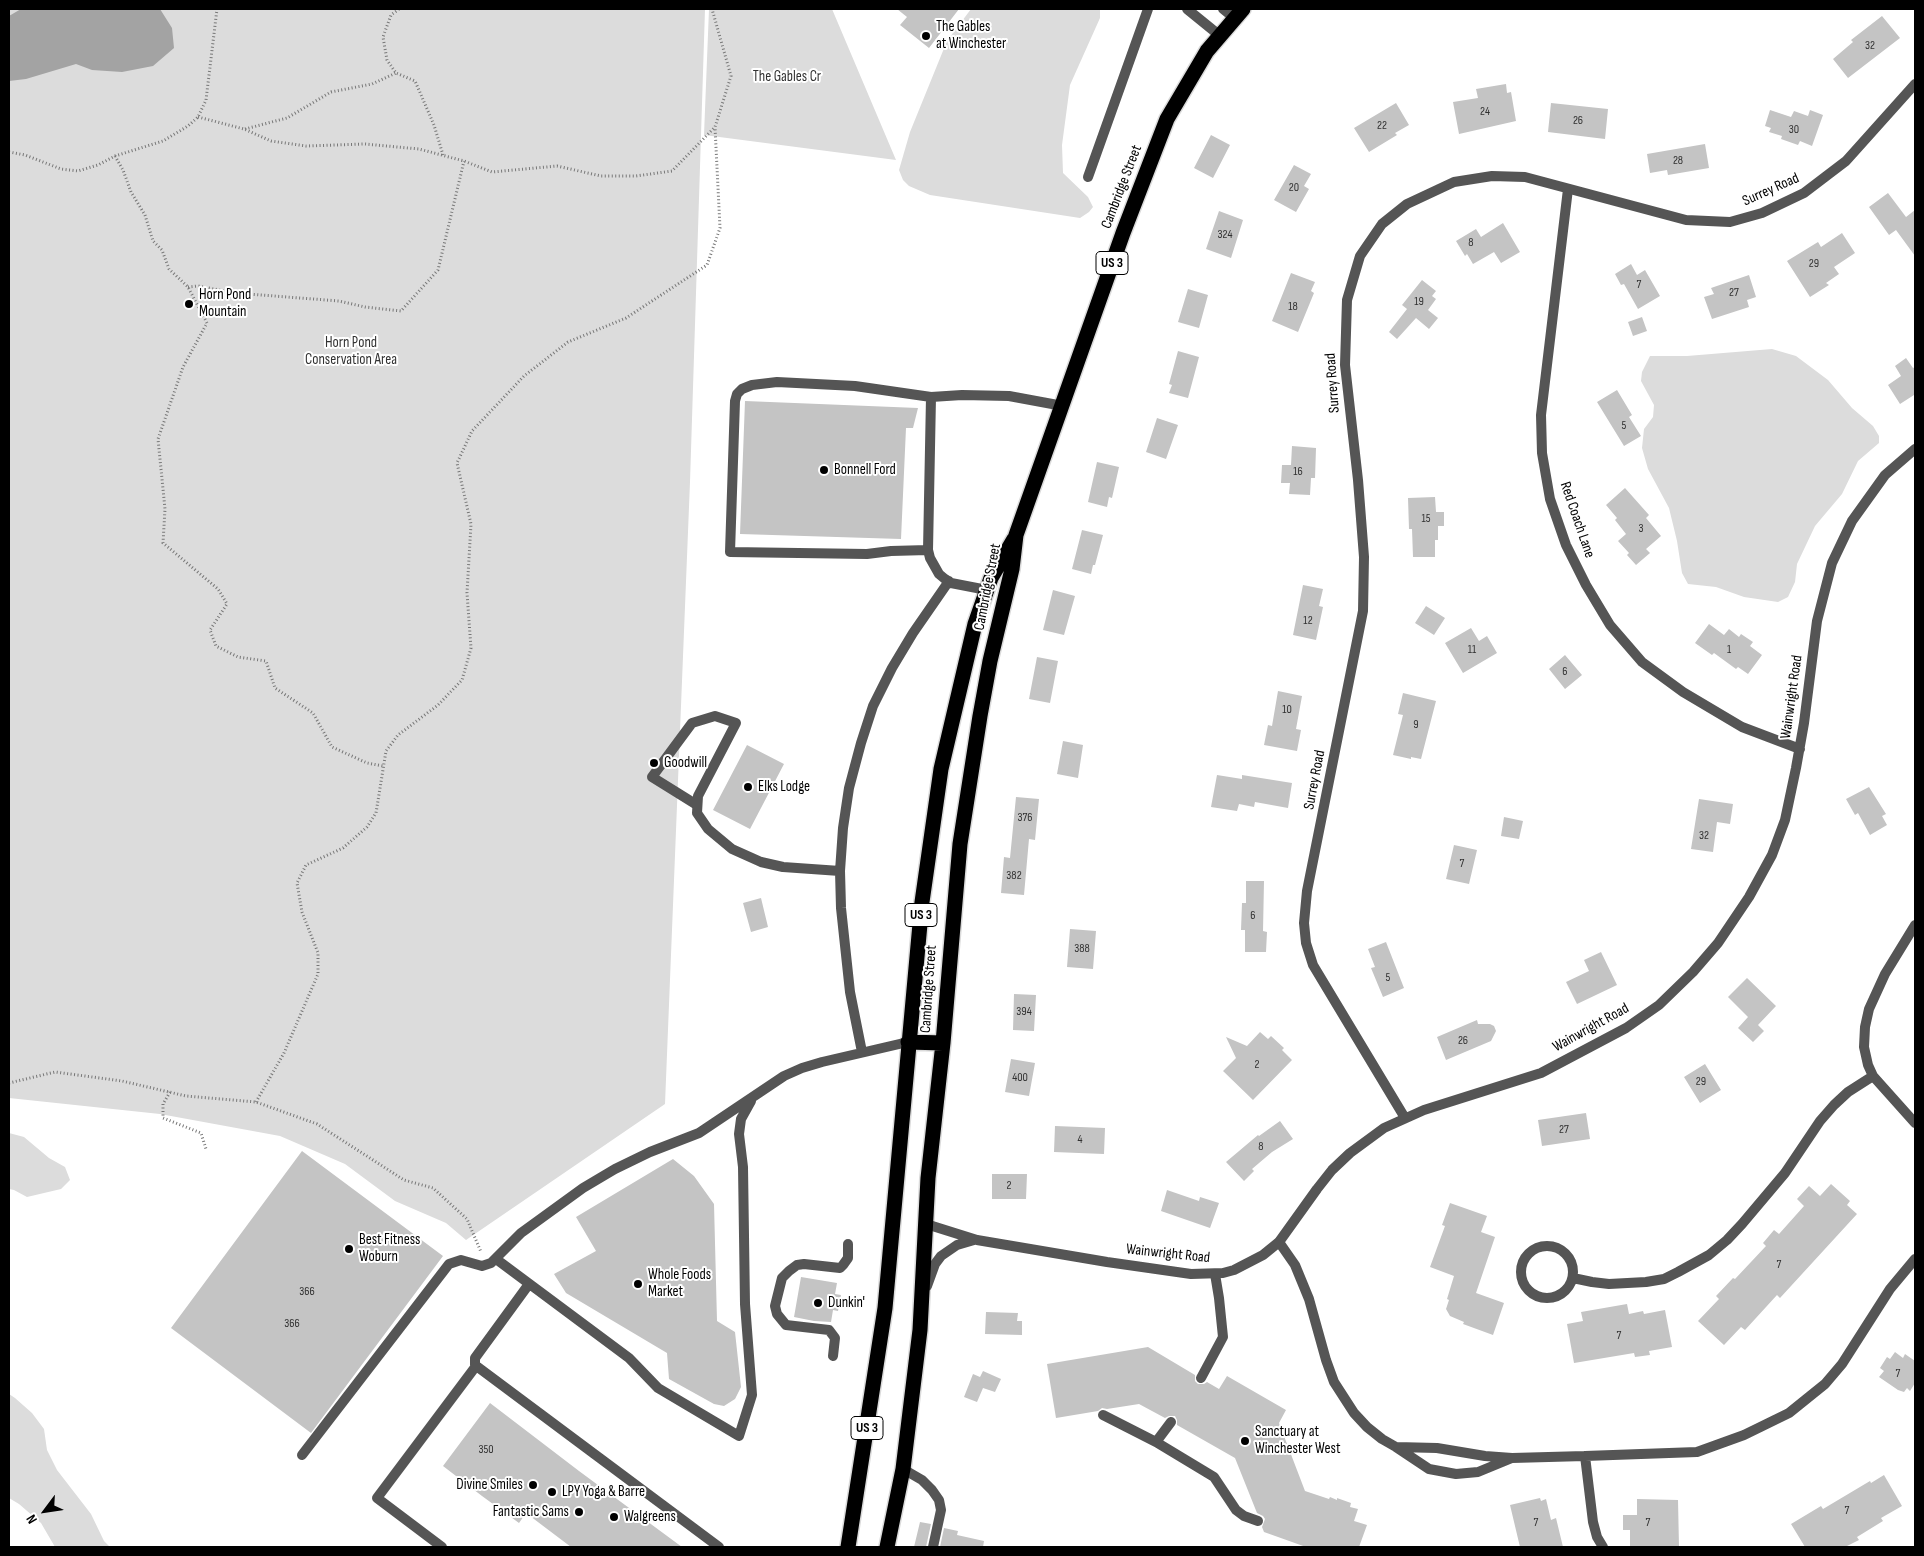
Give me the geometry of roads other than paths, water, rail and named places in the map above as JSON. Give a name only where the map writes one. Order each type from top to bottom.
[{"type":"highway","name":"Cambridge Street","points":[[848,1547],[885,1308],[896,1204],[908,1042],[922,902],[941,769],[975,624],[991,578],[1016,535],[1123,233],[1163,127],[1196,67],[1233,12]]},
{"type":"highway","name":"Cambridge Street","points":[[920,1330],[928,1178],[943,1043],[962,834],[980,716],[990,661],[1012,569],[1016,535]]},
{"type":"highway","points":[[908,1042],[943,1043]]},
{"type":"highway","name":"US 3","points":[[887,1547],[903,1469],[920,1330]]},
{"type":"street","points":[[1088,177],[1148,9]]},
{"type":"street","points":[[1187,9],[1219,35]]},
{"type":"street","name":"Surrey Road","points":[[1405,1118],[1313,965],[1306,943],[1304,923],[1307,891],[1363,611],[1364,557],[1358,480],[1345,365],[1347,300],[1360,256],[1382,224],[1407,204],[1454,182],[1492,176],[1525,177],[1686,220],[1730,222],[1762,214],[1804,193],[1846,161],[1915,84]]},
{"type":"street","name":"Red Coach Lane","points":[[1568,189],[1541,415],[1542,453],[1550,499],[1566,546],[1586,585],[1610,625],[1642,662],[1683,692],[1742,727],[1800,748]]},
{"type":"street","points":[[928,550],[867,554],[730,552],[735,402],[737,394],[742,389],[752,385],[778,382],[855,386],[931,397],[962,395],[1009,396],[1063,406]]},
{"type":"street","points":[[931,397],[928,550],[939,574],[949,581],[987,590]]},
{"type":"street","name":"Wainwright Road","points":[[926,1224],[977,1240],[1107,1262],[1191,1274],[1215,1274],[1234,1270],[1263,1255],[1279,1242],[1317,1189],[1338,1165],[1350,1153],[1384,1128],[1424,1110],[1541,1073],[1626,1028],[1659,1005],[1693,972],[1718,942],[1749,897],[1767,864],[1785,820],[1800,748],[1817,622],[1832,563],[1852,521],[1885,475],[1915,449]]},
{"type":"street","points":[[862,1052],[848,973],[841,908],[840,871],[843,828],[849,788],[873,706],[892,668],[909,640],[949,581]]},
{"type":"street","points":[[696,805],[652,778],[692,722],[715,716],[736,723],[696,805],[700,819],[718,839],[747,857],[783,867],[840,871]]},
{"type":"street","points":[[1915,925],[1885,974],[1869,1009],[1865,1027],[1864,1047],[1868,1065],[1873,1076],[1915,1123]]},
{"type":"street","points":[[302,1455],[443,1270],[453,1262],[461,1260],[473,1265],[486,1265],[496,1259],[521,1233],[583,1188],[615,1169],[650,1152],[699,1133],[776,1081],[802,1068],[908,1042]]},
{"type":"street","points":[[1573,1278],[1609,1284],[1664,1279],[1709,1255],[1742,1224],[1785,1173],[1820,1121],[1834,1105],[1848,1092],[1873,1076]]},
{"type":"street","points":[[496,1259],[629,1358],[658,1388],[739,1436],[752,1395],[745,1304],[742,1167],[739,1134],[744,1112],[755,1096]]},
{"type":"street","name":"Wainwright Road","points":[[920,1330],[927,1281],[935,1264],[949,1250],[966,1242],[977,1240]]},
{"type":"street","points":[[1279,1242],[1295,1266],[1309,1299],[1334,1382],[1354,1413],[1367,1427],[1382,1439],[1429,1469],[1456,1474],[1478,1472],[1512,1458]]},
{"type":"street","points":[[833,1356],[835,1338],[829,1330],[786,1325],[777,1314],[775,1306],[782,1278],[789,1271],[797,1265],[804,1264],[840,1268],[848,1258],[848,1244]]},
{"type":"street","points":[[1542,1246],[1551,1246],[1560,1249],[1567,1255],[1573,1266],[1573,1278],[1570,1285],[1560,1295],[1553,1298],[1542,1298],[1532,1294],[1525,1286],[1521,1276],[1521,1269],[1527,1254],[1542,1246]]},
{"type":"street","points":[[1396,1447],[1437,1448],[1485,1456],[1512,1458],[1585,1456],[1697,1452],[1744,1435],[1789,1413],[1824,1384],[1842,1364],[1890,1289],[1915,1259]]},
{"type":"street","points":[[1201,1378],[1223,1337],[1220,1298],[1215,1274]]},
{"type":"street","points":[[529,1284],[475,1358],[476,1366],[719,1547]]},
{"type":"street","points":[[442,1547],[377,1498],[476,1366]]},
{"type":"street","points":[[1103,1415],[1156,1442],[1214,1477],[1236,1510],[1244,1516],[1258,1521]]},
{"type":"street","points":[[1156,1442],[1171,1422]]},
{"type":"street","points":[[1585,1456],[1593,1522],[1597,1537],[1603,1547]]},
{"type":"street","points":[[903,1469],[922,1480],[939,1500],[941,1510],[933,1547]]},
{"type":"place","name":"The Gables at Winchester","points":[[926,36]]},
{"type":"place","name":"Horn Pond Mountain","points":[[189,304]]},
{"type":"place","name":"Bonnell Ford","points":[[824,470]]},
{"type":"place","name":"Goodwill","points":[[654,763]]},
{"type":"place","name":"Elks Lodge","points":[[748,787]]},
{"type":"place","name":"Best Fitness Woburn","points":[[349,1249]]},
{"type":"place","name":"Whole Foods Market","points":[[638,1284]]},
{"type":"place","name":"Dunkin'","points":[[818,1303]]},
{"type":"place","name":"Sanctuary at Winchester West","points":[[1245,1441]]},
{"type":"place","name":"Divine Smiles","points":[[533,1485]]},
{"type":"place","name":"LPY Yoga & Barre","points":[[552,1492]]},
{"type":"place","name":"Fantastic Sams","points":[[579,1512]]},
{"type":"place","name":"Walgreens","points":[[614,1517]]},
{"type":"park label","name":"The Gables Cr","points":[[787,77]]},
{"type":"park label","name":"Horn Pond Conservation Area","points":[[351,352]]}]
